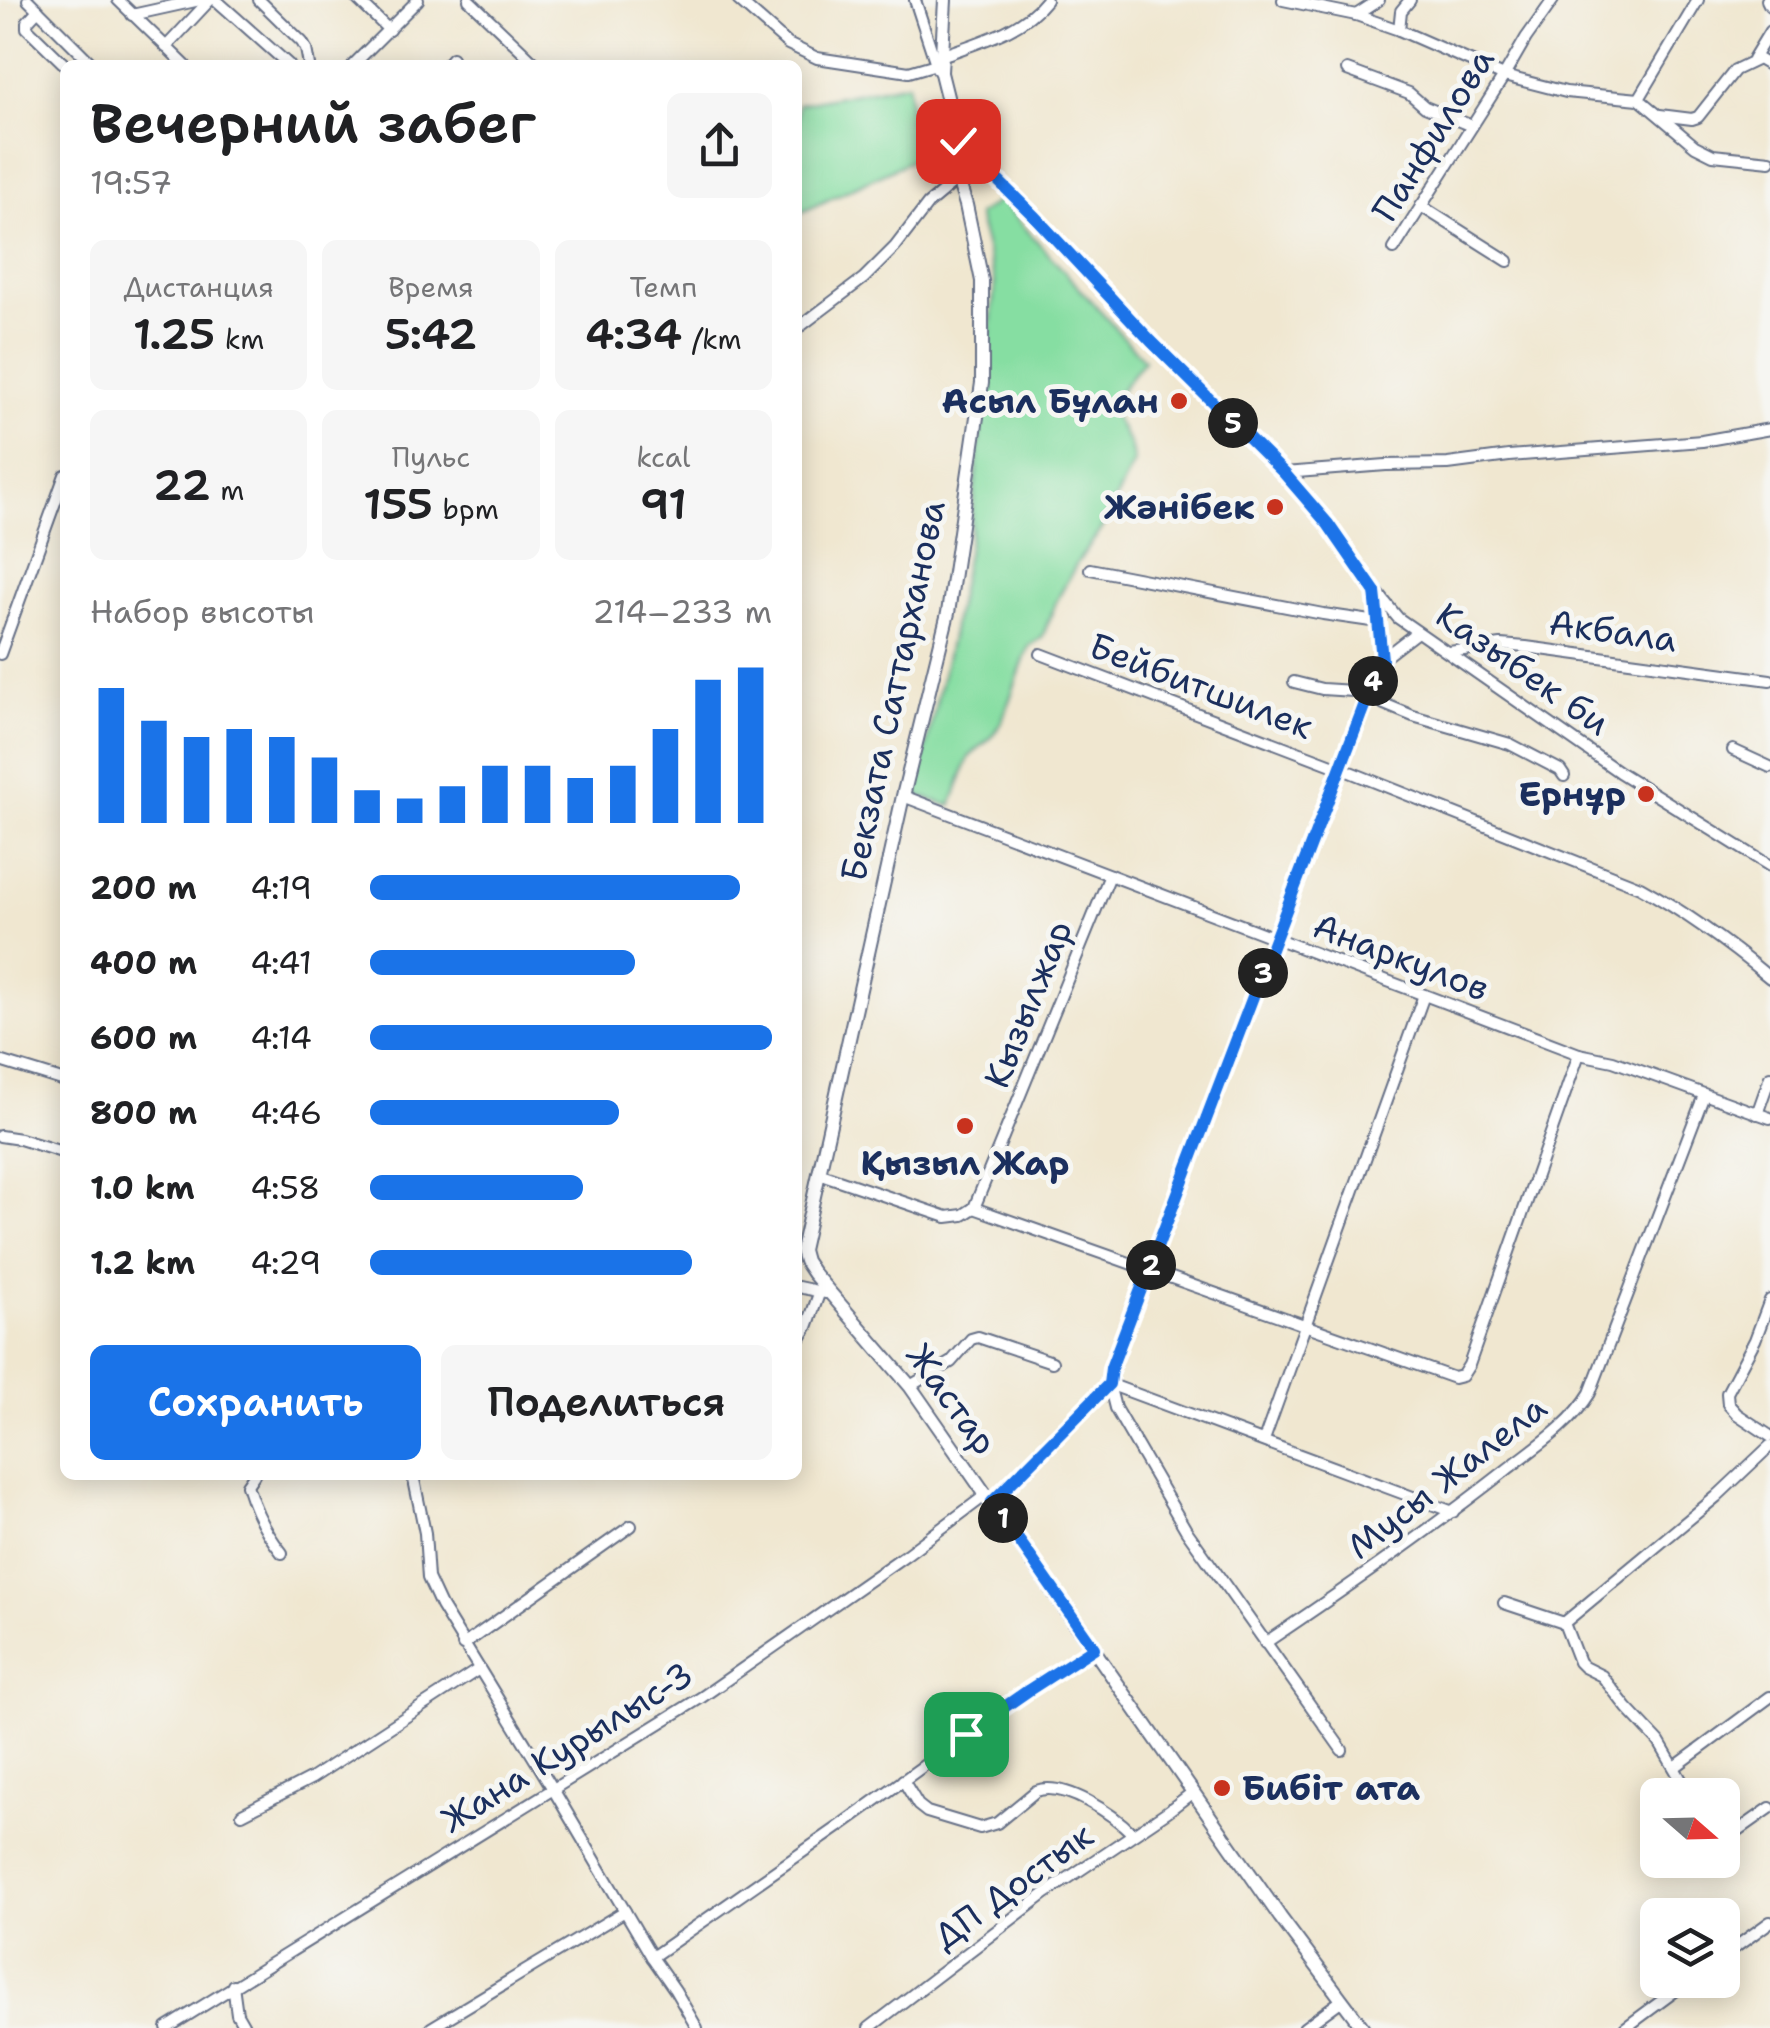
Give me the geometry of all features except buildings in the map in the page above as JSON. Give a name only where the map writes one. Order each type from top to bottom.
[{"type":"street","points":[[28,0],[89,60]]},
{"type":"street","points":[[118,0],[180,60]]},
{"type":"street","points":[[132,15],[200,0]]},
{"type":"street","points":[[166,47],[213,0],[284,60]]},
{"type":"street","points":[[259,0],[302,42],[308,60]]},
{"type":"street","points":[[358,0],[389,30]]},
{"type":"street","points":[[358,60],[418,0]]},
{"type":"street","points":[[470,0],[532,60]]},
{"type":"street","points":[[738,0],[788,44],[817,58],[909,72],[939,65],[1010,30],[1046,0]]},
{"type":"street","points":[[914,0],[939,65],[958,141]]},
{"type":"street","points":[[939,65],[945,0]]},
{"type":"street","points":[[1284,0],[1356,15],[1504,76],[1566,92],[1639,99],[1680,134],[1713,155],[1770,161]]},
{"type":"street","points":[[1356,15],[1378,0]]},
{"type":"street","points":[[1399,30],[1401,10],[1410,0]]},
{"type":"street","name":"Панфилова","points":[[1394,249],[1553,0]]},
{"type":"street","points":[[1639,99],[1698,0]]},
{"type":"street","points":[[38,10],[27,22],[27,28],[61,60]]},
{"type":"street","points":[[1659,115],[1692,119],[1698,116],[1735,70],[1754,59],[1770,31]]},
{"type":"street","points":[[1754,59],[1770,66]]},
{"type":"street","points":[[1347,70],[1409,94],[1425,107],[1472,126]]},
{"type":"street","name":"Бекзата Саттарханова","points":[[802,1242],[948,613],[982,383],[982,282],[958,179],[958,141]]},
{"type":"street","name":"Казыбек би","points":[[958,141],[1284,473],[1328,524],[1398,618],[1619,772],[1770,866]]},
{"type":"street","points":[[802,325],[864,278],[895,247],[928,204],[958,179]]},
{"type":"street","points":[[1421,206],[1508,262]]},
{"type":"street","points":[[1284,473],[1448,464],[1702,440],[1770,428]]},
{"type":"street","points":[[0,654],[60,489]]},
{"type":"street","points":[[1090,569],[1378,622]]},
{"type":"street","points":[[1375,592],[1387,707],[1510,744],[1560,770],[1564,776]]},
{"type":"street","points":[[1342,1750],[1186,1530],[1115,1408],[1109,1384],[1111,1368],[1382,659],[1417,632]]},
{"type":"street","name":"Акбала","points":[[1448,652],[1501,646],[1526,648],[1770,680]]},
{"type":"street","name":"Бейбитшилек","points":[[1042,654],[1640,887],[1678,908],[1770,978]]},
{"type":"street","points":[[1294,682],[1322,690],[1369,692]]},
{"type":"street","points":[[1733,750],[1770,767]]},
{"type":"street","name":"Анаркулов","points":[[903,796],[1579,1054],[1613,1060],[1770,1118]]},
{"type":"street","name":"Кызылжар","points":[[974,1208],[1110,875]]},
{"type":"street","points":[[1264,1440],[1424,995]]},
{"type":"street","points":[[818,1172],[948,1217],[963,1216],[974,1208],[1454,1378],[1462,1376],[1469,1365],[1579,1054]]},
{"type":"street","points":[[0,1060],[60,1079]]},
{"type":"street","points":[[1757,1114],[1770,1078]]},
{"type":"street","name":"Мусы Жалела","points":[[1266,1643],[1453,1512],[1565,1424],[1583,1404],[1704,1095]]},
{"type":"street","points":[[0,1136],[60,1151]]},
{"type":"street","name":"Жастар","points":[[802,1255],[826,1293],[910,1386],[1280,1917],[1363,2028]]},
{"type":"street","points":[[802,1288],[826,1293],[802,1335]]},
{"type":"street","points":[[1770,1300],[1755,1340],[1727,1393],[1728,1404],[1737,1414],[1770,1436]]},
{"type":"street","points":[[910,1386],[951,1362],[971,1339],[978,1337],[1052,1362]]},
{"type":"street","points":[[1109,1384],[1453,1512]]},
{"type":"street","name":"Жана Курылыс-3","points":[[166,2028],[702,1697],[989,1499],[1109,1384]]},
{"type":"street","points":[[1564,1624],[1716,1497],[1770,1446]]},
{"type":"street","points":[[250,1480],[247,1485],[265,1532],[282,1554]]},
{"type":"street","points":[[414,1480],[425,1533],[428,1578],[462,1645],[675,1990],[691,2026]]},
{"type":"street","points":[[462,1645],[631,1526]]},
{"type":"street","points":[[1504,1602],[1564,1624],[1579,1662],[1602,1676],[1659,1742],[1681,1778]]},
{"type":"street","points":[[652,1958],[1094,1648]]},
{"type":"street","points":[[242,1814],[312,1778],[479,1669]]},
{"type":"street","points":[[1675,1766],[1770,1697]]},
{"type":"street","points":[[903,1780],[927,1812],[980,1828],[997,1823],[1044,1788],[1093,1804],[1133,1834]]},
{"type":"street","name":"ДП Достык","points":[[869,2028],[1046,1893],[1193,1792]]},
{"type":"street","points":[[1740,1829],[1770,1808]]},
{"type":"street","points":[[431,2028],[624,1911]]},
{"type":"street","points":[[1740,1944],[1770,1922]]},
{"type":"street","points":[[234,1985],[236,2014],[245,2028]]},
{"type":"street","points":[[1626,2028],[1666,1998]]},
{"type":"street","points":[[1304,2028],[1342,2000]]},
{"type":"green space","points":[[908,83],[912,160],[802,212],[802,103]]},
{"type":"green space","points":[[1000,200],[1144,360],[1108,406],[1130,445],[1134,462],[1100,531],[1056,602],[1042,638],[1029,646],[1002,721],[993,736],[969,757],[951,806],[915,795],[970,536],[995,282],[977,215]]},
{"type":"place","name":"Асыл Бұлан","points":[[1179,401]]},
{"type":"place","name":"Жәнібек","points":[[1275,507]]},
{"type":"place","name":"Ернұр","points":[[1646,794]]},
{"type":"place","name":"Қызыл Жар","points":[[965,1126]]},
{"type":"place","name":"Бибіт ата","points":[[1222,1788]]},
{"type":"route","points":[[958,141],[1284,473],[1328,524],[1375,592],[1382,659],[1111,1368],[1109,1384],[992,1502],[1094,1648],[966,1734]]}]
